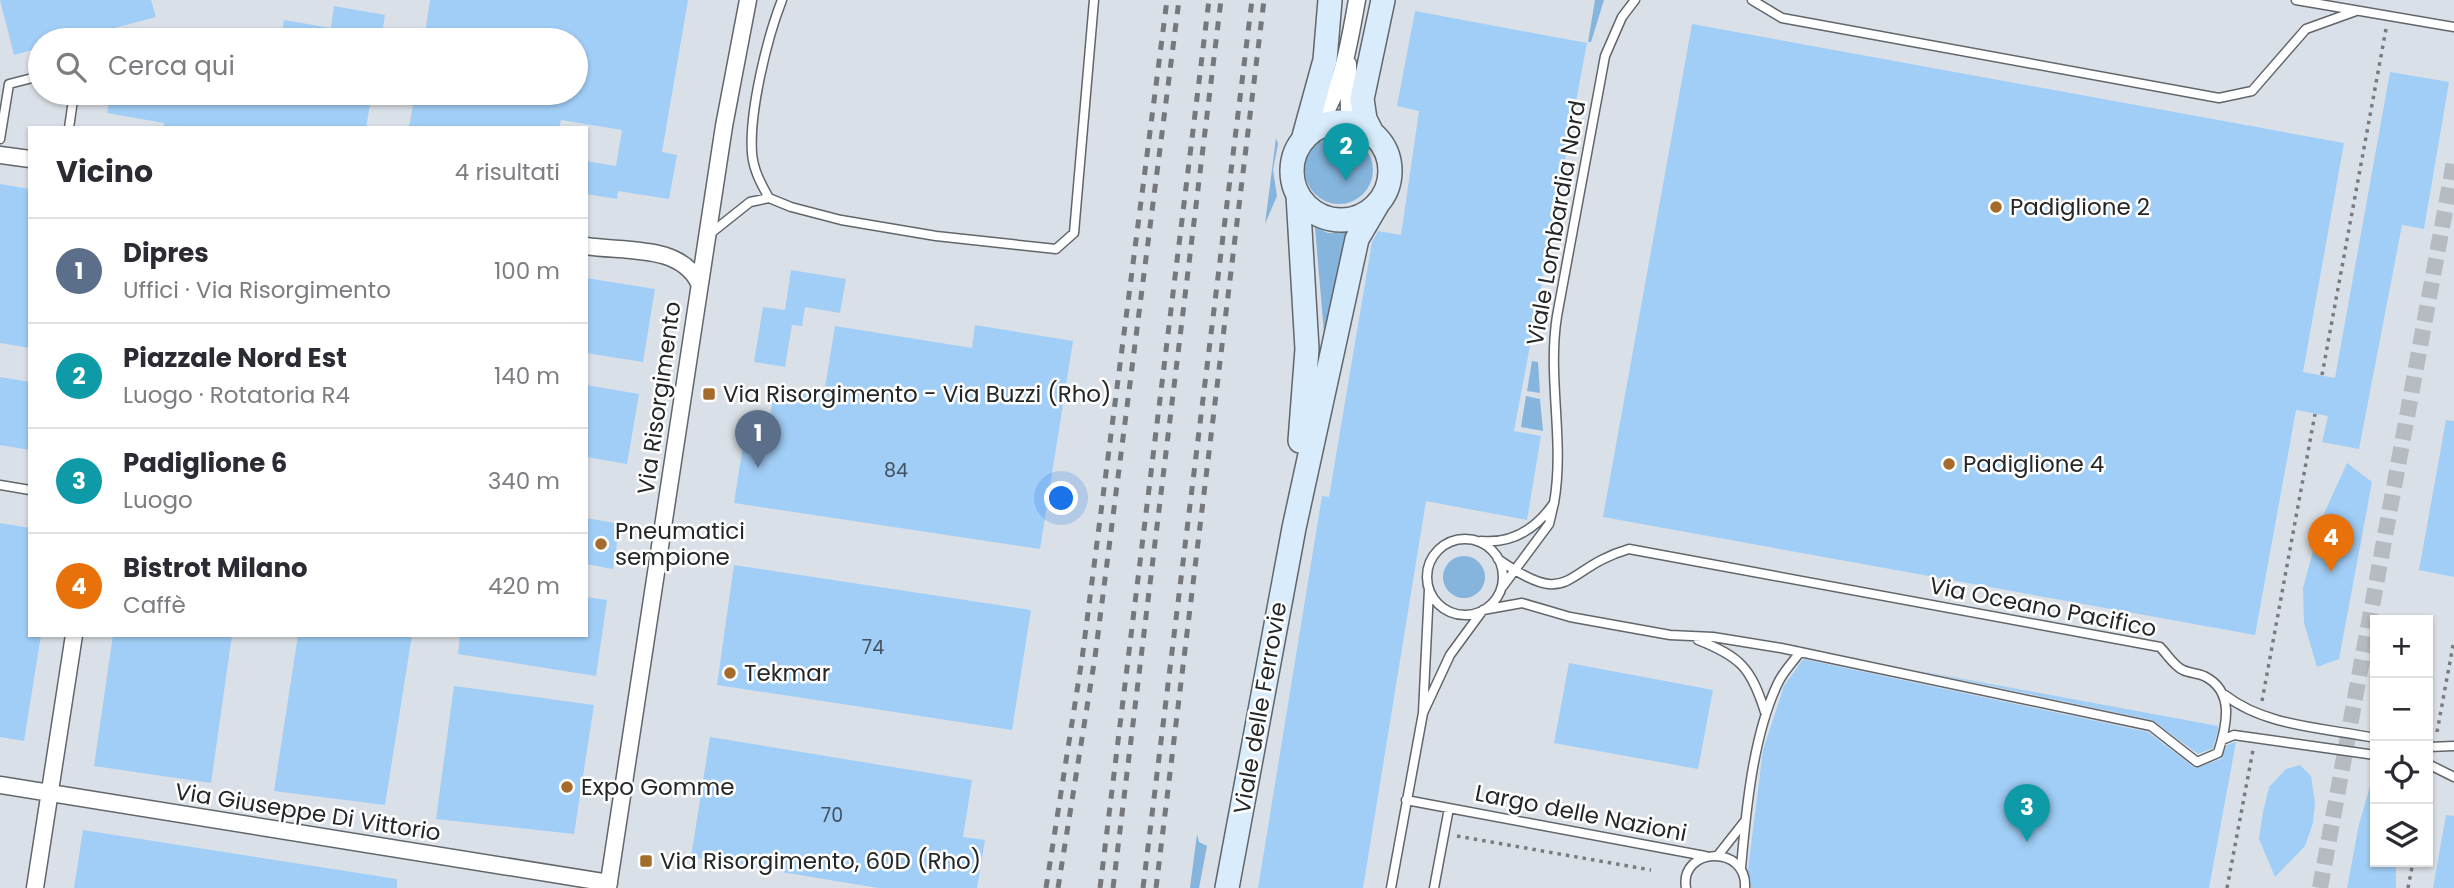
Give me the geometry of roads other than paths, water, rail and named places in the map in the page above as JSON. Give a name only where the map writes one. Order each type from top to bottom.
[{"type":"street","name":"Via Risorgimento","points":[[608,886],[699,283],[709,235],[727,108],[748,0]]},
{"type":"street","points":[[1308,135],[1323,68],[1331,0]]},
{"type":"street","points":[[1348,44],[1349,111],[1383,145],[1389,160],[1390,176],[1386,192],[1377,205],[1364,215],[1339,221],[1315,214],[1298,195],[1292,166],[1308,135],[1328,109],[1348,44],[1357,0]]},
{"type":"street","points":[[1365,129],[1362,99],[1383,0]]},
{"type":"street","points":[[1308,135],[1331,123],[1365,129]]},
{"type":"street","points":[[0,155],[28,159]]},
{"type":"street","name":"Viale delle Ferrovie","points":[[1294,528],[1307,349],[1298,195]]},
{"type":"street","name":"Viale delle Ferrovie","points":[[1227,888],[1294,528],[1357,239],[1377,205]]},
{"type":"street","points":[[588,246],[669,256],[692,269],[699,283]]},
{"type":"street","points":[[35,888],[74,637]]},
{"type":"street","name":"Via Giuseppe Di Vittorio","points":[[0,785],[608,886]]},
{"type":"lane","points":[[769,198],[757,176],[751,154],[765,57],[782,0]]},
{"type":"lane","points":[[709,235],[755,199],[769,198],[791,207],[841,220],[936,236],[1056,249],[1074,233],[1094,0]]},
{"type":"lane","name":"Viale Lombardia Nord","points":[[1501,588],[1549,524],[1554,503],[1557,471],[1552,353],[1557,316],[1605,56],[1622,16],[1635,0]]},
{"type":"lane","points":[[1752,0],[1782,18],[2219,98],[2252,91],[2306,29],[2357,11]]},
{"type":"lane","points":[[2295,0],[2454,27]]},
{"type":"lane","points":[[0,139],[9,84],[28,79]]},
{"type":"lane","points":[[69,126],[72,105]]},
{"type":"lane","points":[[0,485],[28,490]]},
{"type":"lane","points":[[1391,888],[1423,713],[1429,564],[1436,553],[1457,540],[1505,540],[1524,533],[1542,521],[1554,503]]},
{"type":"lane","points":[[1423,713],[1450,655],[1501,588],[1503,578],[1498,559],[1482,543],[1469,540]]},
{"type":"lane","name":"Via Oceano Pacifico","points":[[1498,559],[1538,584],[1553,585],[1629,549],[2160,647],[2181,670],[2202,675],[2217,684],[2224,694],[2242,708],[2259,715],[2370,737]]},
{"type":"lane","points":[[1429,589],[1435,600],[1454,614],[1472,615],[1483,610],[1522,603],[1570,617],[1693,638],[1729,652],[1748,669],[1765,712]]},
{"type":"lane","points":[[1693,638],[1713,637],[1800,652],[2151,726],[2197,762],[2218,753],[2227,702],[2224,694]]},
{"type":"lane","points":[[1745,888],[1741,868],[1745,821],[1765,712],[1779,680],[1800,652]]},
{"type":"lane","points":[[2222,740],[2234,735],[2255,737],[2370,754]]},
{"type":"lane","points":[[2433,748],[2454,746]]},
{"type":"lane","points":[[2433,766],[2454,777]]},
{"type":"lane","name":"Largo delle Nazioni","points":[[1406,800],[1705,856],[1719,854]]},
{"type":"lane","name":"Largo delle Nazioni","points":[[1434,888],[1449,808]]},
{"type":"lane","points":[[1741,868],[1730,858],[1719,854],[1745,821]]},
{"type":"lane","points":[[1686,888],[1690,869],[1705,856]]},
{"type":"tunnel","points":[[2320,888],[2454,162]]},
{"type":"railway","points":[[1046,888],[1082,659],[1167,0]]},
{"type":"railway","points":[[1058,888],[1095,657],[1179,0]]},
{"type":"railway","points":[[1100,888],[1209,0]]},
{"type":"railway","points":[[1113,888],[1221,0]]},
{"type":"railway","points":[[1143,888],[1252,0]]},
{"type":"railway","points":[[1156,888],[1264,0]]},
{"type":"place","name":"Piazzale Nord Est","points":[[1346,181]]},
{"type":"place","name":"Padiglione 2","points":[[1996,207]]},
{"type":"place","name":"Via Risorgimento - Via Buzzi (Rho)","points":[[709,394]]},
{"type":"place","name":"Padiglione 4","points":[[1949,464]]},
{"type":"place","name":"Dipres","points":[[758,468]]},
{"type":"place","name":"Pneumatici sempione","points":[[601,544]]},
{"type":"place","name":"Bistrot Milano","points":[[2331,572]]},
{"type":"place","name":"Tekmar","points":[[730,673]]},
{"type":"place","name":"Expo Gomme","points":[[567,787]]},
{"type":"place","name":"Padiglione 6","points":[[2027,842]]},
{"type":"place","name":"Via Risorgimento, 60D (Rho)","points":[[646,861]]}]
